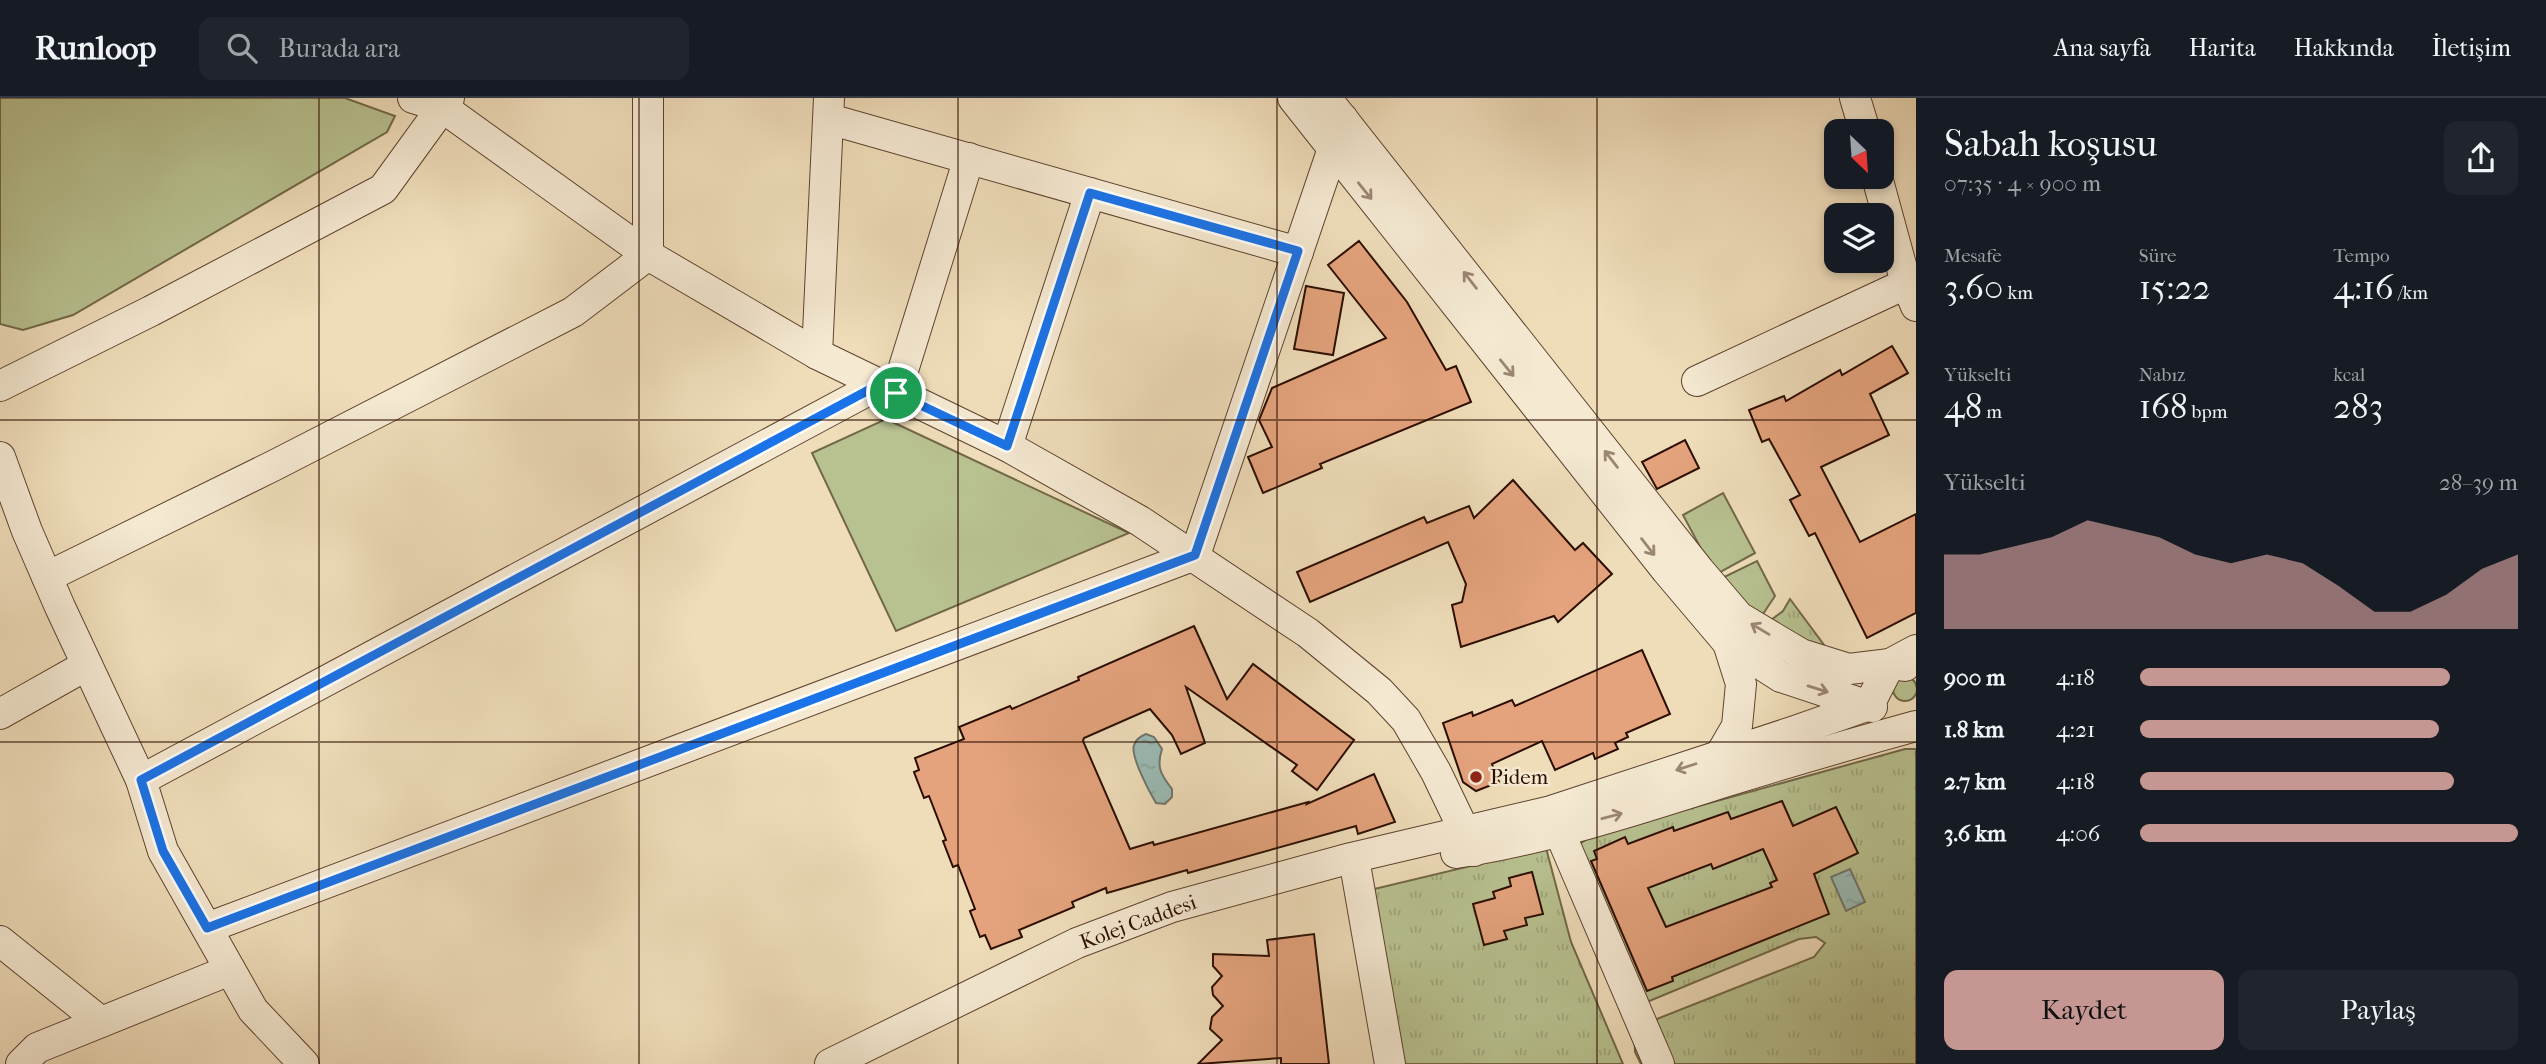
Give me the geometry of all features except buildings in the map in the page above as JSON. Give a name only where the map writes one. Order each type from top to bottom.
[{"type":"street","points":[[413,98],[445,103],[648,255],[817,354],[1007,446],[1140,521],[1308,632],[1379,691],[1406,720],[1436,772],[1470,841]]},
{"type":"street","points":[[648,98],[648,255]]},
{"type":"street","points":[[1293,98],[1667,571],[1728,643],[1780,677],[1872,708],[1916,718]]},
{"type":"street","points":[[1855,98],[1861,119]]},
{"type":"street","points":[[0,386],[151,311],[383,189],[445,103]]},
{"type":"street","points":[[817,354],[829,108],[969,158],[1298,251]]},
{"type":"street","points":[[1195,555],[1332,150],[1335,108]]},
{"type":"street","points":[[1335,108],[1690,559],[1739,617],[1801,654],[1849,669],[1908,661]]},
{"type":"street","points":[[141,780],[887,389],[969,158]]},
{"type":"street","points":[[1697,381],[1913,289],[1881,189]]},
{"type":"street","points":[[1007,446],[1090,193]]},
{"type":"street","points":[[47,577],[273,466],[573,313],[648,255]]},
{"type":"street","points":[[0,457],[47,577],[141,780],[163,851],[253,1010],[304,1064]]},
{"type":"street","points":[[207,928],[1195,555]]},
{"type":"street","points":[[1719,757],[1737,726],[1741,684],[1728,643]]},
{"type":"street","points":[[1470,841],[1551,811],[1869,705],[1908,661]]},
{"type":"street","points":[[0,714],[87,665]]},
{"type":"street","points":[[1470,841],[1559,831],[1916,726]]},
{"type":"street","points":[[1559,831],[1660,1064]]},
{"type":"street","name":"Kolej Caddesi","points":[[864,1064],[1081,953],[1172,916],[1470,841]]},
{"type":"street","name":"Kolej Caddesi","points":[[830,1064],[1077,943],[1172,907],[1351,858],[1470,841]]},
{"type":"street","points":[[1356,870],[1390,1064]]},
{"type":"street","points":[[0,941],[101,1022]]},
{"type":"street","points":[[21,1064],[37,1048],[230,970]]},
{"type":"green space","points":[[0,98],[345,98],[395,116],[387,132],[73,315],[23,330],[0,324]]},
{"type":"green space","points":[[886,419],[1129,533],[896,631],[812,453]]},
{"type":"green space","points":[[1723,493],[1755,553],[1715,575],[1683,515]]},
{"type":"green space","points":[[1757,561],[1775,596],[1761,617],[1720,579]]},
{"type":"green space","points":[[1790,599],[1827,649],[1820,653],[1771,620],[1783,611]]},
{"type":"green space","points":[[1905,677],[1914,680],[1914,698],[1905,701],[1896,698],[1893,689],[1896,680]]},
{"type":"green space","points":[[1905,749],[1916,749],[1916,1064],[1641,1064],[1635,1052],[1634,1028],[1814,957],[1825,943],[1816,937],[1799,939],[1635,1007],[1568,851],[1594,835]]},
{"type":"green space","points":[[1546,848],[1571,942],[1623,1064],[1398,1064],[1370,890]]},
{"type":"water","points":[[1146,734],[1154,737],[1162,749],[1159,761],[1161,770],[1172,789],[1172,797],[1165,804],[1156,803],[1135,757],[1135,743]]},
{"type":"water","points":[[1850,869],[1865,902],[1846,911],[1831,877]]},
{"type":"place","name":"Pidem","points":[[1476,777]]},
{"type":"route","points":[[1090,193],[1298,251],[1195,555],[207,928],[163,851],[141,780],[878,385],[896,393],[1007,446],[1090,193]]}]
